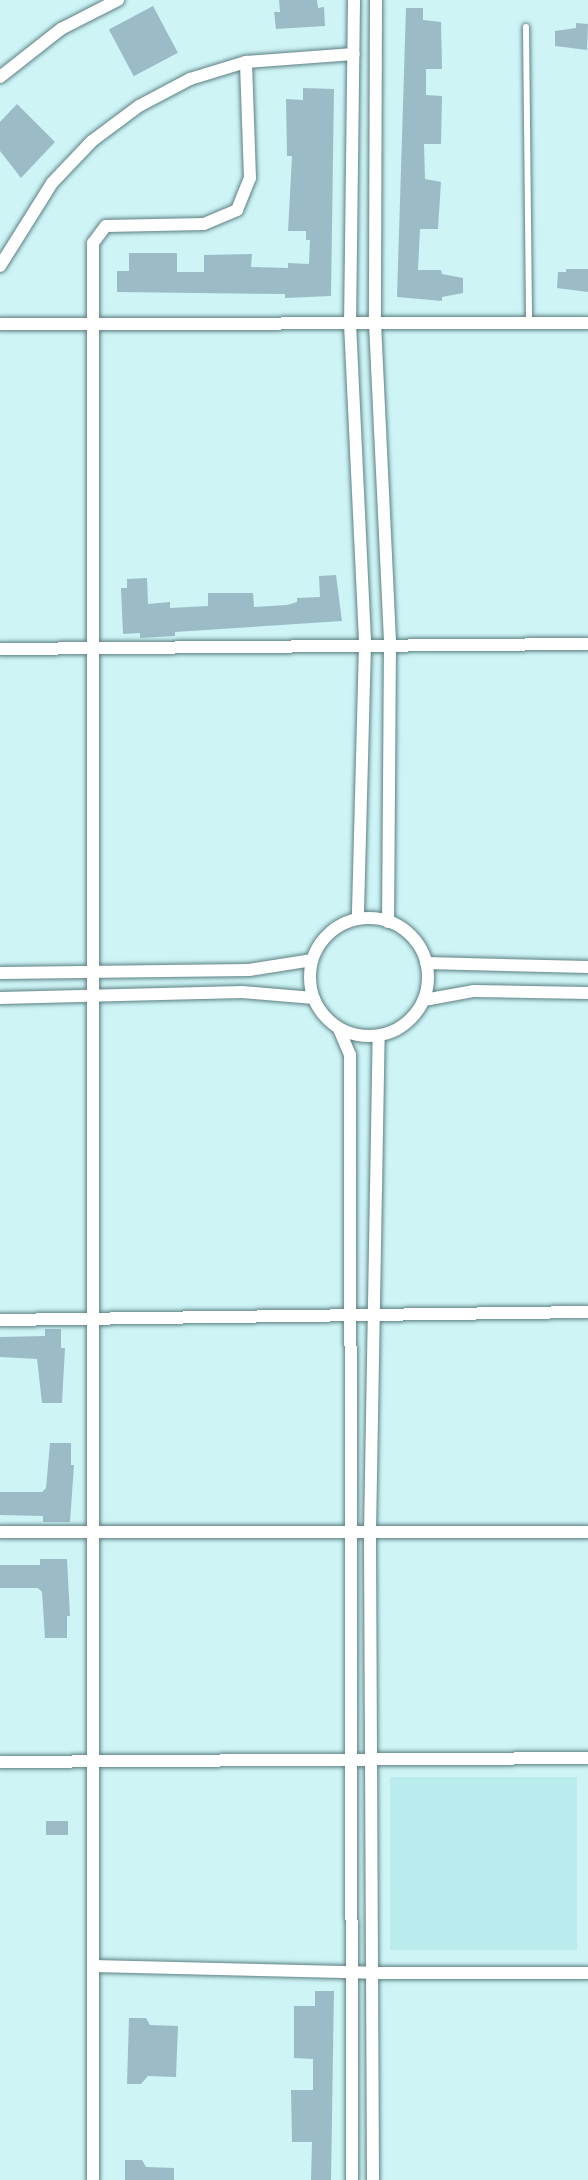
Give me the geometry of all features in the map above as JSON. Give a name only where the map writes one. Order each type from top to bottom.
[{"type":"street","points":[[0,77],[61,29],[118,0]]},
{"type":"street","points":[[354,0],[350,323],[365,644],[358,919]]},
{"type":"street","points":[[376,0],[375,322],[390,643],[388,922]]},
{"type":"street","points":[[0,266],[52,183],[92,141],[138,106],[190,79],[246,62],[354,54]]},
{"type":"street","points":[[93,2180],[93,243],[106,226],[204,224],[237,210],[250,178],[246,62]]},
{"type":"street","points":[[0,324],[588,323]]},
{"type":"street","points":[[0,649],[390,643],[588,644]]},
{"type":"street","points":[[358,919],[388,922],[418,945],[426,963],[428,981],[424,1000],[413,1017],[398,1029],[379,1036],[358,1035],[339,1029],[324,1016],[314,998],[310,979],[312,960],[330,933],[358,919]]},
{"type":"street","points":[[0,973],[249,970],[312,960]]},
{"type":"street","points":[[426,963],[588,967]]},
{"type":"street","points":[[424,1000],[474,991],[588,993]]},
{"type":"street","points":[[0,998],[242,992],[314,998]]},
{"type":"street","points":[[339,1029],[350,1055],[352,2180]]},
{"type":"street","points":[[373,2180],[374,1973],[370,1532],[379,1036]]},
{"type":"street","points":[[0,1320],[588,1312]]},
{"type":"street","points":[[0,1532],[588,1532]]},
{"type":"street","points":[[0,1762],[93,1759],[588,1758]]},
{"type":"street","points":[[93,1966],[374,1973],[588,1973]]},
{"type":"lane","points":[[526,27],[529,323]]},
{"type":"shaded area","points":[[390,1777],[577,1777],[577,1950],[390,1950]]},
{"type":"building","points":[[279,0],[317,0],[318,8],[324,7],[325,26],[276,29],[274,12],[280,12]]},
{"type":"building","points":[[153,6],[178,53],[134,76],[109,29]]},
{"type":"building","points":[[406,8],[423,8],[423,20],[441,22],[442,69],[426,69],[426,95],[442,96],[441,144],[424,144],[425,179],[441,182],[438,229],[420,229],[418,270],[441,270],[442,274],[463,278],[463,293],[442,297],[442,301],[397,297]]},
{"type":"building","points":[[576,23],[588,24],[587,50],[555,46],[555,31],[576,28]]},
{"type":"building","points":[[303,88],[334,89],[331,296],[285,298],[285,294],[117,292],[117,271],[129,271],[129,253],[177,253],[177,272],[204,272],[204,255],[252,254],[251,267],[288,268],[288,263],[309,264],[310,240],[306,240],[306,231],[288,231],[292,156],[287,156],[286,99],[303,100]]},
{"type":"building","points":[[17,104],[55,142],[21,178],[0,151],[0,122]]},
{"type":"building","points":[[566,269],[588,269],[588,292],[557,288],[558,272],[566,272]]},
{"type":"building","points":[[336,575],[342,621],[175,632],[175,636],[140,638],[140,633],[123,634],[121,588],[127,588],[127,579],[147,578],[148,604],[170,602],[170,608],[208,606],[208,593],[253,593],[254,607],[287,605],[297,602],[297,598],[320,597],[319,576]]},
{"type":"building","points":[[45,1329],[61,1329],[61,1348],[65,1348],[62,1403],[42,1403],[37,1359],[0,1357],[0,1337],[45,1336]]},
{"type":"building","points":[[50,1443],[71,1443],[71,1465],[74,1465],[70,1522],[43,1522],[43,1516],[0,1515],[0,1492],[42,1492],[46,1488]]},
{"type":"building","points":[[40,1559],[67,1559],[70,1616],[67,1616],[67,1638],[45,1638],[42,1592],[38,1588],[0,1588],[0,1565],[40,1565]]},
{"type":"building","points":[[46,1821],[68,1821],[68,1835],[46,1835]]},
{"type":"building","points":[[315,1991],[334,1991],[331,2180],[311,2180],[312,2142],[292,2142],[291,2090],[313,2090],[313,2059],[294,2058],[294,2006],[315,2006]]},
{"type":"building","points":[[129,2018],[146,2018],[150,2025],[178,2026],[176,2077],[148,2076],[141,2084],[127,2084]]},
{"type":"building","points":[[125,2160],[142,2160],[146,2167],[174,2168],[174,2180],[125,2180]]}]
